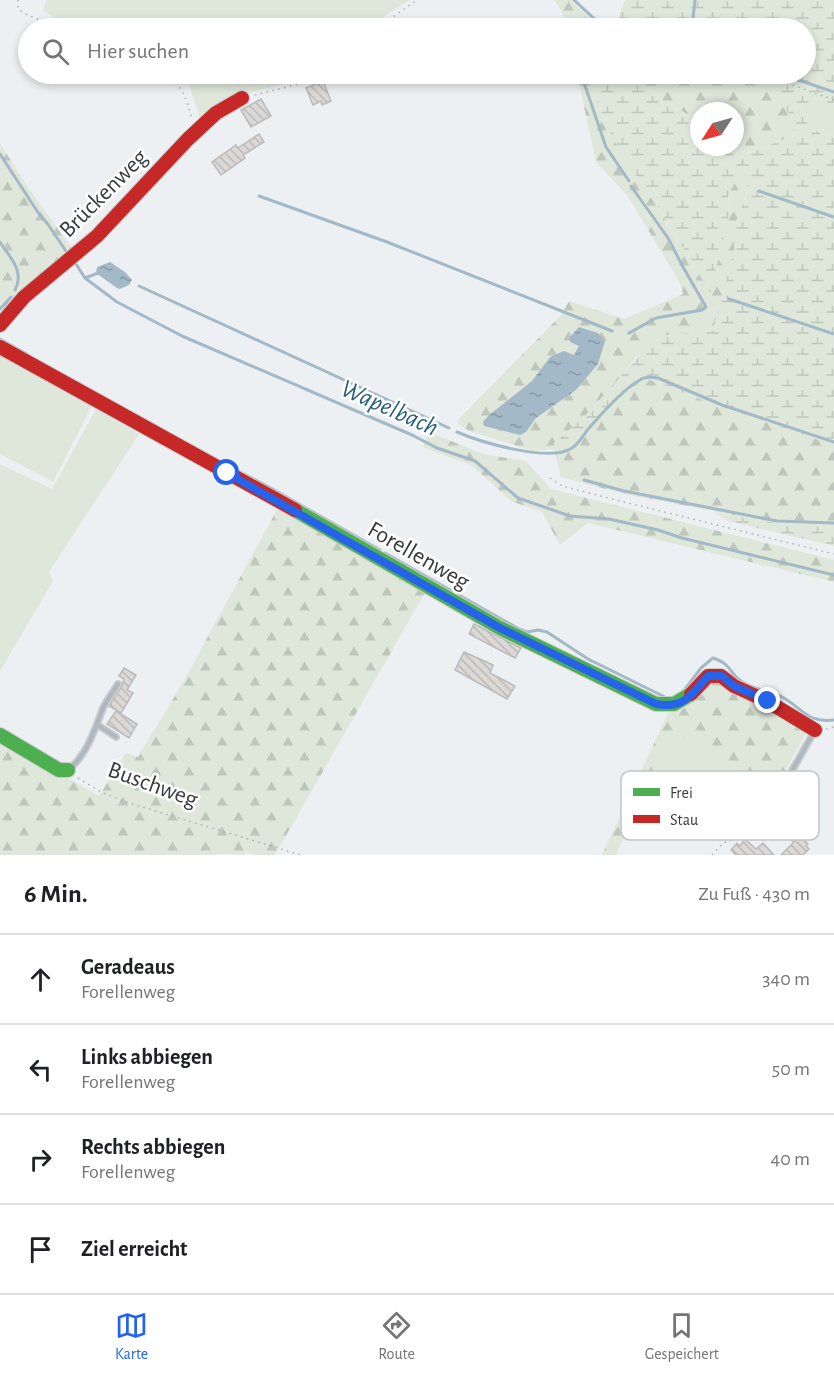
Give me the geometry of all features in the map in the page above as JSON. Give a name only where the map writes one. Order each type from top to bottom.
[{"type":"street","name":"Brückenweg","points":[[0,325],[24,297],[97,236],[216,113],[242,98]]},
{"type":"street","name":"Forellenweg","points":[[0,347],[321,525],[500,628],[656,704],[670,707],[682,703],[708,676],[722,676],[734,686],[768,701],[815,730]]},
{"type":"street","points":[[0,735],[59,770],[68,770]]},
{"type":"lane","points":[[68,770],[75,764],[98,725],[104,706],[118,684]]},
{"type":"lane","points":[[98,725],[116,737]]},
{"type":"lane","points":[[792,771],[815,730]]},
{"type":"path","points":[[18,0],[18,8],[22,13],[34,18]]},
{"type":"path","points":[[391,18],[417,0]]},
{"type":"path","points":[[178,84],[197,131]]},
{"type":"path","points":[[242,98],[299,84]]},
{"type":"path","points":[[792,84],[834,100]]},
{"type":"path","points":[[550,478],[562,486],[834,554]]},
{"type":"path","name":"Buschweg","points":[[68,770],[102,792],[126,802],[301,855]]},
{"type":"path","points":[[712,855],[723,843],[732,840]]},
{"type":"green space","points":[[46,0],[410,0],[383,18],[57,18],[43,11]]},
{"type":"green space","points":[[553,0],[571,0],[590,18],[565,18]]},
{"type":"green space","points":[[625,0],[834,0],[834,105],[816,98],[802,106],[807,123],[823,136],[834,133],[834,445],[721,407],[648,379],[634,387],[609,408],[573,449],[555,454],[554,443],[585,416],[647,347],[666,335],[713,331],[734,251],[734,227],[749,188],[743,179],[734,184],[728,195],[730,212],[710,293],[607,127],[594,84],[641,84],[667,104],[690,116],[690,156],[744,156],[744,148],[750,153],[797,134],[786,108],[775,94],[778,84],[816,84],[816,18],[619,18]]},
{"type":"green space","points":[[189,84],[283,84],[244,94],[201,121]]},
{"type":"green space","points":[[579,84],[594,84],[600,110],[616,143],[710,292],[730,212],[728,195],[734,184],[743,179],[749,187],[734,227],[734,251],[713,331],[666,335],[635,358],[618,381],[585,416],[554,443],[555,449],[533,451],[469,431],[456,422],[561,315],[569,301],[624,319],[683,294],[680,283],[627,195],[596,162]],"holes":[[[579,328],[598,364],[576,390],[536,418],[520,435],[489,415],[532,381],[550,357],[574,355],[580,346],[570,342],[569,338]]]},
{"type":"green space","points":[[641,84],[778,84],[775,94],[786,108],[797,134],[750,153],[744,148],[744,102],[690,102],[690,116],[667,104]]},
{"type":"green space","points":[[816,98],[834,105],[834,133],[823,136],[807,123],[802,105]]},
{"type":"green space","points":[[0,143],[25,183],[73,250],[0,320]]},
{"type":"green space","points":[[0,355],[92,406],[53,482],[0,454]]},
{"type":"green space","points":[[648,379],[721,407],[834,445],[834,526],[775,523],[624,494],[561,477],[555,454],[573,449],[596,422],[626,393]]},
{"type":"green space","points":[[96,409],[139,434],[49,572],[53,581],[0,671],[0,464],[52,489]]},
{"type":"green space","points":[[429,432],[483,454],[526,461],[551,489],[834,560],[834,582],[588,523],[560,545],[542,512],[511,501],[471,465],[423,447]]},
{"type":"green space","points":[[278,508],[426,591],[275,855],[255,855],[245,852],[244,855],[0,855],[0,740],[99,796],[126,753],[138,757],[182,684]]},
{"type":"green space","points":[[714,512],[775,523],[834,526],[834,546],[728,521]]},
{"type":"green space","points":[[720,679],[807,732],[785,771],[743,771],[675,732],[656,771],[641,771],[668,713],[684,708],[711,680]]},
{"type":"green space","points":[[675,732],[743,771],[656,771]]},
{"type":"green space","points":[[621,814],[621,840],[623,840],[616,855],[602,855]]},
{"type":"water","points":[[110,262],[132,280],[129,285],[117,288],[96,273],[97,267]]},
{"type":"water","points":[[579,327],[598,333],[605,341],[598,364],[576,390],[536,418],[526,432],[520,435],[484,426],[483,422],[489,415],[532,381],[550,357],[564,351],[574,355],[579,346],[570,342],[569,338]]},
{"type":"building","points":[[316,84],[324,84],[331,101],[322,105],[321,101],[313,105],[306,88]]},
{"type":"building","points":[[261,99],[271,116],[251,127],[241,110]]},
{"type":"building","points":[[259,134],[264,142],[243,155],[245,158],[221,175],[212,162],[236,145],[238,148]]},
{"type":"building","points":[[474,624],[521,648],[515,658],[469,634]]},
{"type":"building","points":[[464,652],[493,665],[490,673],[515,686],[507,699],[455,670]]},
{"type":"building","points":[[124,668],[136,675],[127,690],[133,693],[121,713],[109,706],[122,686],[124,679],[119,676]]},
{"type":"building","points":[[116,711],[137,724],[129,738],[107,724]]},
{"type":"building","points":[[744,840],[756,849],[763,843],[774,855],[736,855],[731,850],[737,843],[740,846]]},
{"type":"building","points":[[791,840],[804,840],[809,849],[803,855],[781,855],[794,842]]},
{"type":"waterway","points":[[574,0],[594,18]]},
{"type":"waterway","points":[[693,18],[695,0]]},
{"type":"waterway","points":[[584,84],[606,147],[629,181]]},
{"type":"waterway","points":[[810,84],[834,92]]},
{"type":"waterway","name":"Wapelbach","points":[[0,154],[68,254]]},
{"type":"waterway","points":[[629,333],[656,318],[702,310],[706,307],[668,238],[631,186]]},
{"type":"waterway","points":[[759,191],[834,217]]},
{"type":"waterway","points":[[259,196],[387,242],[612,331]]},
{"type":"waterway","points":[[0,242],[17,271],[18,283],[15,290]]},
{"type":"waterway","name":"Wapelbach","points":[[74,261],[85,278],[117,302],[182,336],[412,435],[437,448],[475,461],[518,498],[570,516],[609,519],[834,575]]},
{"type":"waterway","points":[[85,278],[98,273]]},
{"type":"waterway","points":[[139,286],[449,428]]},
{"type":"waterway","points":[[0,309],[11,297]]},
{"type":"waterway","points":[[729,299],[834,334]]},
{"type":"waterway","points":[[0,339],[27,354]]},
{"type":"waterway","points":[[457,432],[515,449],[532,452],[562,452],[575,446],[600,415],[628,388],[646,377],[651,377],[722,405],[834,442]]},
{"type":"waterway","points":[[236,470],[380,550]]},
{"type":"waterway","points":[[584,480],[624,491],[777,521],[834,523]]},
{"type":"waterway","points":[[385,553],[519,629],[527,632],[538,630],[547,632],[588,659],[671,700]]},
{"type":"waterway","points":[[679,697],[701,668],[713,658],[724,663],[737,678],[746,684],[784,698],[806,715],[818,720],[834,720]]},
{"type":"traffic: fast","points":[[295,510],[500,628],[656,704],[674,704],[691,694]]},
{"type":"traffic: fast","points":[[0,735],[59,770],[68,770]]},
{"type":"traffic: jam","points":[[0,325],[24,297],[97,236],[188,139],[216,113],[242,98]]},
{"type":"traffic: jam","points":[[0,347],[295,510]]},
{"type":"traffic: jam","points":[[691,694],[708,676],[721,676],[734,686],[767,701],[815,730]]},
{"type":"route","points":[[227,473],[500,628],[656,704],[670,707],[682,703],[708,676],[722,676],[734,686],[768,701]]}]
